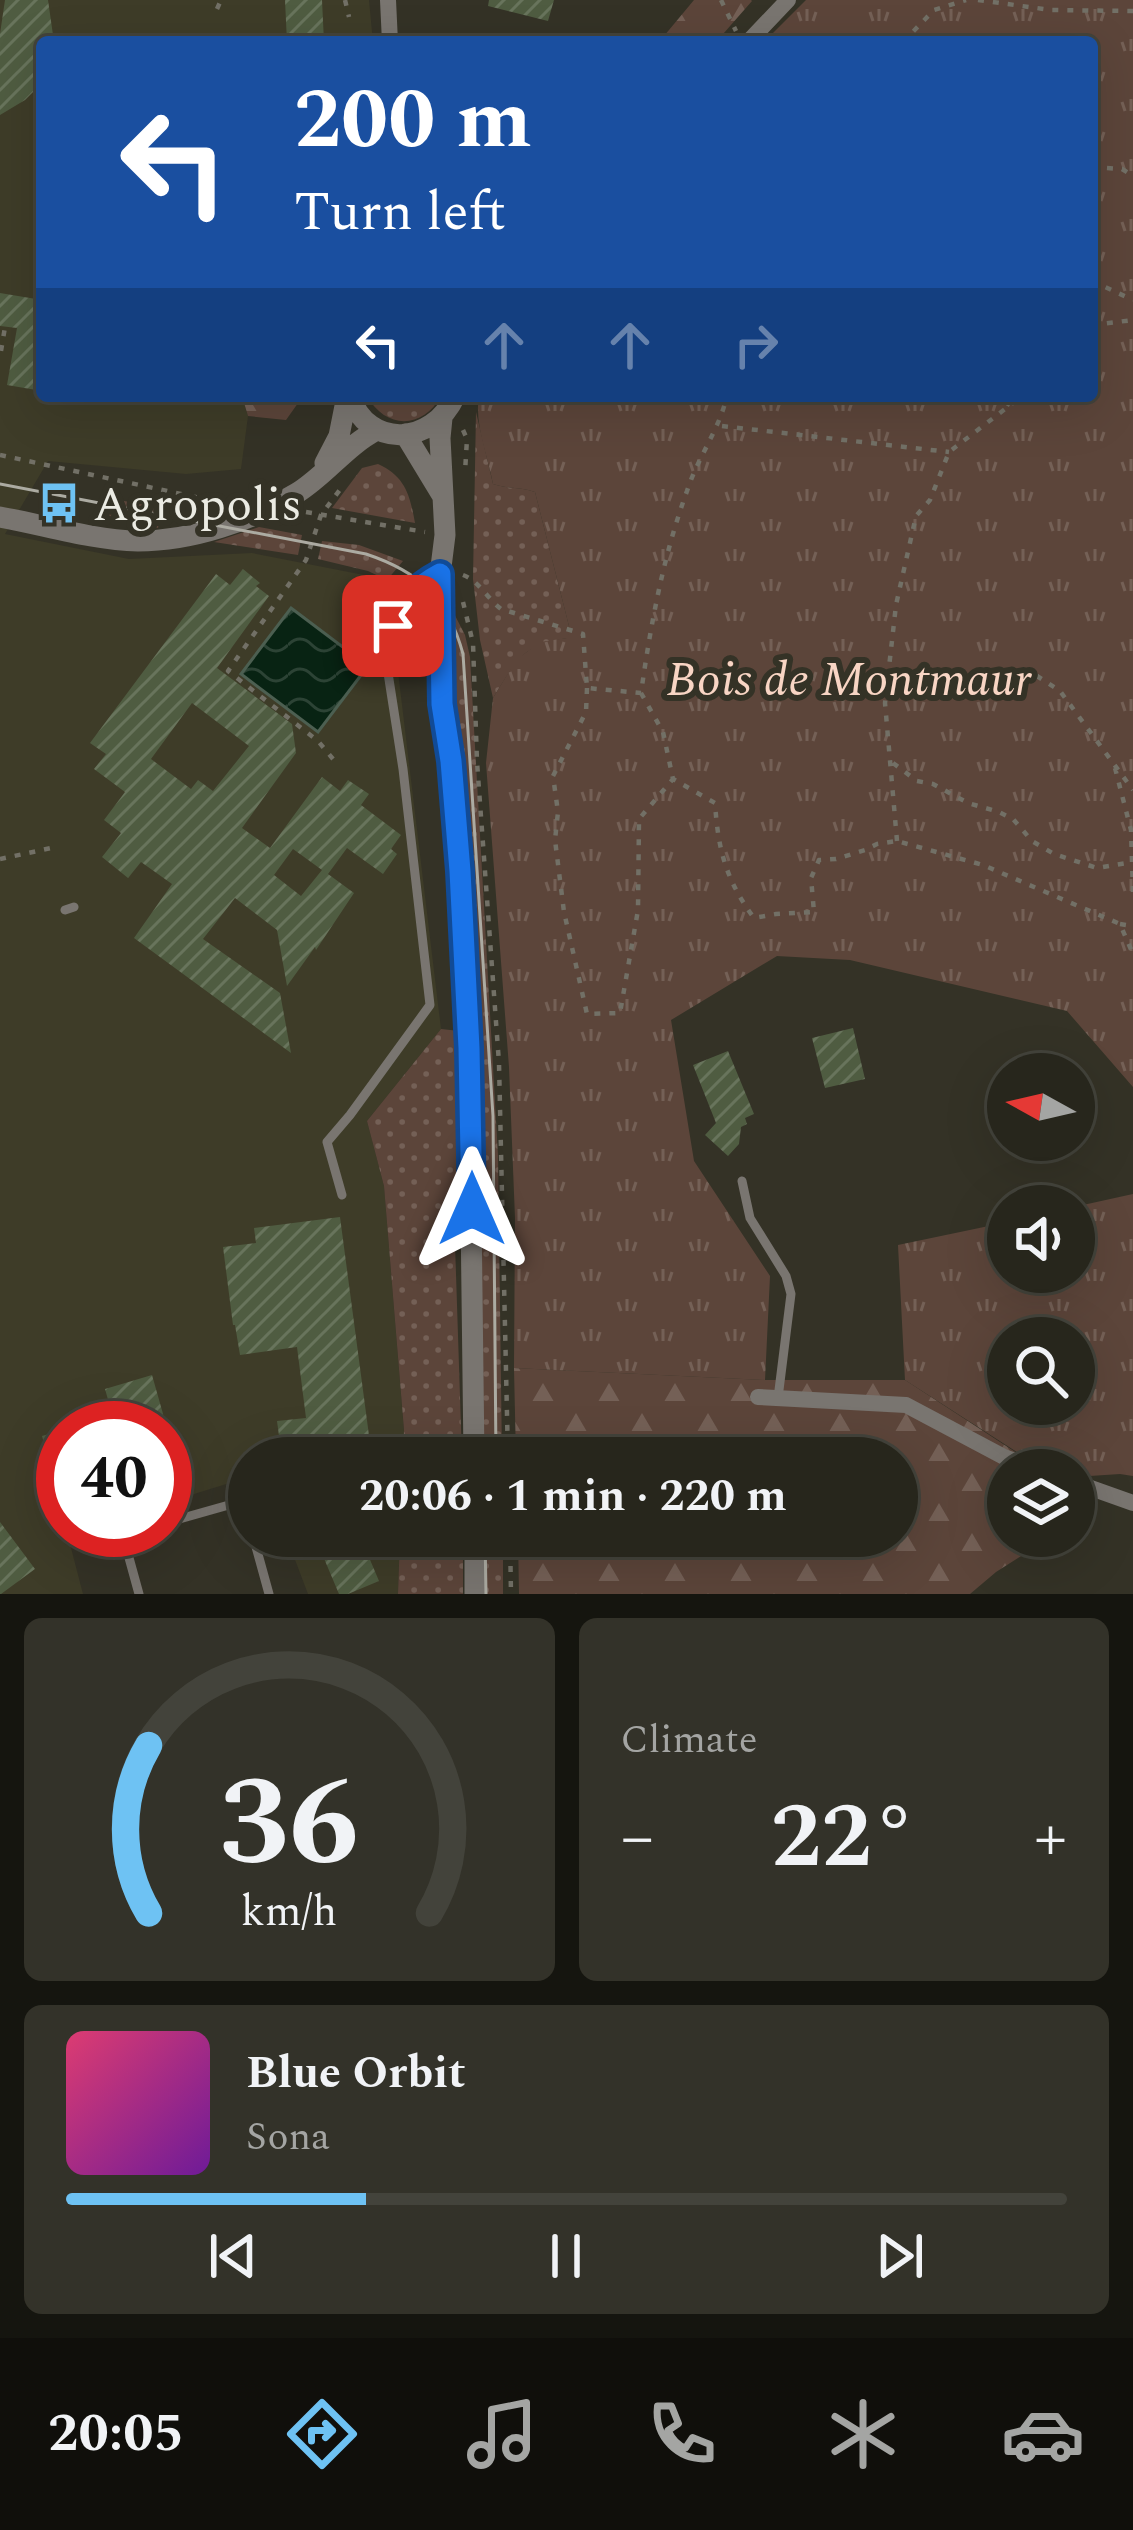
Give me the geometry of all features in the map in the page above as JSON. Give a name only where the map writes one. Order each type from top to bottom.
[{"type":"street","points":[[388,0],[390,36]]},
{"type":"street","points":[[743,36],[788,0]]},
{"type":"street","points":[[318,474],[339,436],[347,402]]},
{"type":"street","points":[[352,402],[377,430],[392,435],[430,428],[451,402]]},
{"type":"street","points":[[442,418],[448,576],[442,704],[460,871],[469,1048],[474,1437]]},
{"type":"street","points":[[0,518],[140,541],[226,526],[307,486],[377,430]]},
{"type":"street","points":[[405,434],[445,500]]},
{"type":"street","points":[[758,1397],[906,1405],[989,1449]]},
{"type":"street","points":[[1095,1489],[1133,1503]]},
{"type":"street","points":[[475,1557],[475,1594]]},
{"type":"lane","points":[[342,1195],[327,1142],[430,1005],[388,659],[393,626],[404,605],[418,586],[448,576]]},
{"type":"lane","points":[[742,1181],[750,1218],[786,1276],[791,1294],[778,1398]]},
{"type":"lane","points":[[192,1515],[228,1505]]},
{"type":"lane","points":[[129,1557],[139,1594]]},
{"type":"lane","points":[[259,1557],[269,1594]]},
{"type":"path","points":[[217,9],[221,0]]},
{"type":"path","points":[[345,0],[349,17]]},
{"type":"path","points":[[722,0],[741,36]]},
{"type":"path","points":[[908,36],[934,10],[966,0]]},
{"type":"path","points":[[978,0],[1051,10],[1133,11]]},
{"type":"path","points":[[1098,167],[1123,169],[1133,176]]},
{"type":"path","points":[[1098,284],[1133,300]]},
{"type":"path","points":[[1098,324],[1133,320]]},
{"type":"path","points":[[1,352],[5,327]]},
{"type":"path","points":[[726,402],[670,535],[641,693],[663,732],[673,779],[715,803],[717,834],[733,890],[754,918],[814,912],[811,878],[819,860],[897,842],[983,865],[1133,926]]},
{"type":"path","points":[[1005,402],[1010,405]]},
{"type":"path","points":[[897,842],[885,703],[896,604],[916,516],[930,500],[949,452],[1014,402]]},
{"type":"path","points":[[719,426],[949,452]]},
{"type":"path","points":[[0,455],[217,503],[236,503]]},
{"type":"path","points":[[333,760],[318,741],[228,671],[306,560],[321,514],[353,474]]},
{"type":"path","points":[[274,506],[445,535]]},
{"type":"path","points":[[448,576],[473,579],[501,609],[583,634],[586,712],[554,776],[555,840],[564,912],[587,1014],[620,1013],[638,910],[639,819],[673,779]]},
{"type":"path","points":[[887,682],[928,689],[1037,676],[1060,691],[1133,790]]},
{"type":"path","points":[[586,688],[641,693]]},
{"type":"path","points":[[892,762],[917,781],[1013,819],[1032,841],[1054,854],[1097,868],[1132,862]]},
{"type":"path","points":[[1114,764],[1131,830],[1133,892]]},
{"type":"path","points":[[0,859],[56,847]]},
{"type":"path","points":[[1120,923],[1133,954]]},
{"type":"path","points":[[510,1557],[511,1594]]},
{"type":"shaded area","points":[[0,0],[369,0],[372,36],[36,36],[36,402],[244,402],[248,416],[241,469],[186,474],[48,461],[5,534],[129,559],[252,553],[364,575],[375,657],[396,655],[441,1029],[367,1121],[384,1186],[404,1437],[228,1437],[228,1484],[192,1495],[192,1401],[36,1401],[36,1557],[73,1557],[83,1594],[0,1594]]},
{"type":"shaded area","points":[[294,1557],[399,1557],[398,1594],[308,1594]]},
{"type":"green space","points":[[694,0],[752,1],[721,36],[664,36]]},
{"type":"green space","name":"Bois de Montmaur","points":[[806,0],[1133,0],[1133,1087],[1067,1011],[850,960],[777,956],[671,1020],[694,1161],[770,1276],[765,1380],[514,1368],[509,1067],[486,763],[493,698],[516,660],[540,642],[567,638],[570,630],[535,492],[493,484],[478,402],[1098,402],[1098,36],[770,36]]},
{"type":"green space","points":[[244,402],[299,402],[286,420],[248,416]]},
{"type":"green space","points":[[371,402],[437,402],[425,415],[404,421]]},
{"type":"green space","points":[[476,412],[493,484],[535,492],[570,630],[568,638],[540,645],[522,656],[493,698],[473,579]]},
{"type":"green space","points":[[378,464],[405,487],[415,523],[332,508],[362,468]]},
{"type":"green space","points":[[108,498],[162,508],[158,528],[104,519]]},
{"type":"green space","points":[[259,527],[302,535],[298,555],[214,542]]},
{"type":"green space","points":[[322,541],[359,545],[403,561],[387,580],[318,559]]},
{"type":"green space","points":[[447,600],[470,657],[498,1156],[502,1437],[479,1437]]},
{"type":"green space","points":[[441,1029],[459,1031],[455,1244],[461,1437],[404,1437],[384,1186],[367,1121]]},
{"type":"green space","points":[[1133,1194],[1133,1476],[1095,1476],[1095,1449],[1012,1449],[905,1380],[898,1245],[987,1226],[987,1293],[1095,1293],[1095,1202]]},
{"type":"green space","points":[[514,1368],[765,1380],[905,1380],[1011,1449],[987,1449],[987,1557],[1020,1557],[970,1594],[519,1594],[518,1557],[918,1557],[918,1437],[516,1437]]},
{"type":"green space","points":[[399,1557],[463,1557],[463,1594],[398,1594]]},
{"type":"green space","points":[[480,1557],[503,1557],[503,1594],[481,1594]]},
{"type":"water","points":[[291,608],[368,666],[318,732],[241,674]]},
{"type":"building","points":[[5,0],[48,0],[53,36],[36,36],[36,89],[0,115]]},
{"type":"building","points":[[285,0],[322,0],[324,36],[287,36]]},
{"type":"building","points":[[489,0],[554,0],[548,21],[488,6]]},
{"type":"building","points":[[0,293],[36,299],[36,390],[7,385],[17,328],[0,326]]},
{"type":"building","points":[[243,569],[269,596],[217,668],[292,724],[296,753],[242,828],[270,848],[322,777],[340,791],[348,780],[369,794],[361,805],[401,835],[391,849],[397,854],[383,874],[347,848],[328,874],[354,893],[287,986],[277,930],[235,898],[203,939],[280,993],[291,1053],[134,938],[172,884],[141,862],[128,878],[102,857],[121,833],[104,820],[125,792],[94,769],[106,754],[90,743],[216,574],[230,585]],"holes":[[[192,703],[249,746],[213,791],[198,780],[191,789],[151,759]],[[293,849],[322,870],[301,896],[274,875]]]},
{"type":"building","points":[[853,1028],[865,1079],[825,1088],[812,1038]]},
{"type":"building","points":[[728,1051],[754,1114],[745,1118],[739,1144],[728,1156],[705,1135],[716,1123],[693,1065]]},
{"type":"building","points":[[340,1217],[369,1437],[279,1437],[277,1421],[306,1418],[297,1347],[240,1355],[223,1247],[256,1243],[254,1228]]},
{"type":"building","points":[[152,1375],[159,1401],[108,1401],[105,1389]]},
{"type":"building","points":[[0,1522],[35,1569],[1,1594],[0,1594]]},
{"type":"building","points":[[323,1557],[369,1557],[379,1581],[339,1594]]},
{"type":"tram line","points":[[0,484],[366,554],[416,579],[449,617],[463,654],[493,1116],[496,1437]]},
{"type":"tram line","points":[[485,1557],[486,1594]]},
{"type":"place","name":"Agropolis","points":[[59,503]]},
{"type":"route","points":[[393,626],[418,586],[440,574],[442,704],[460,871],[469,1048],[472,1209]]}]
